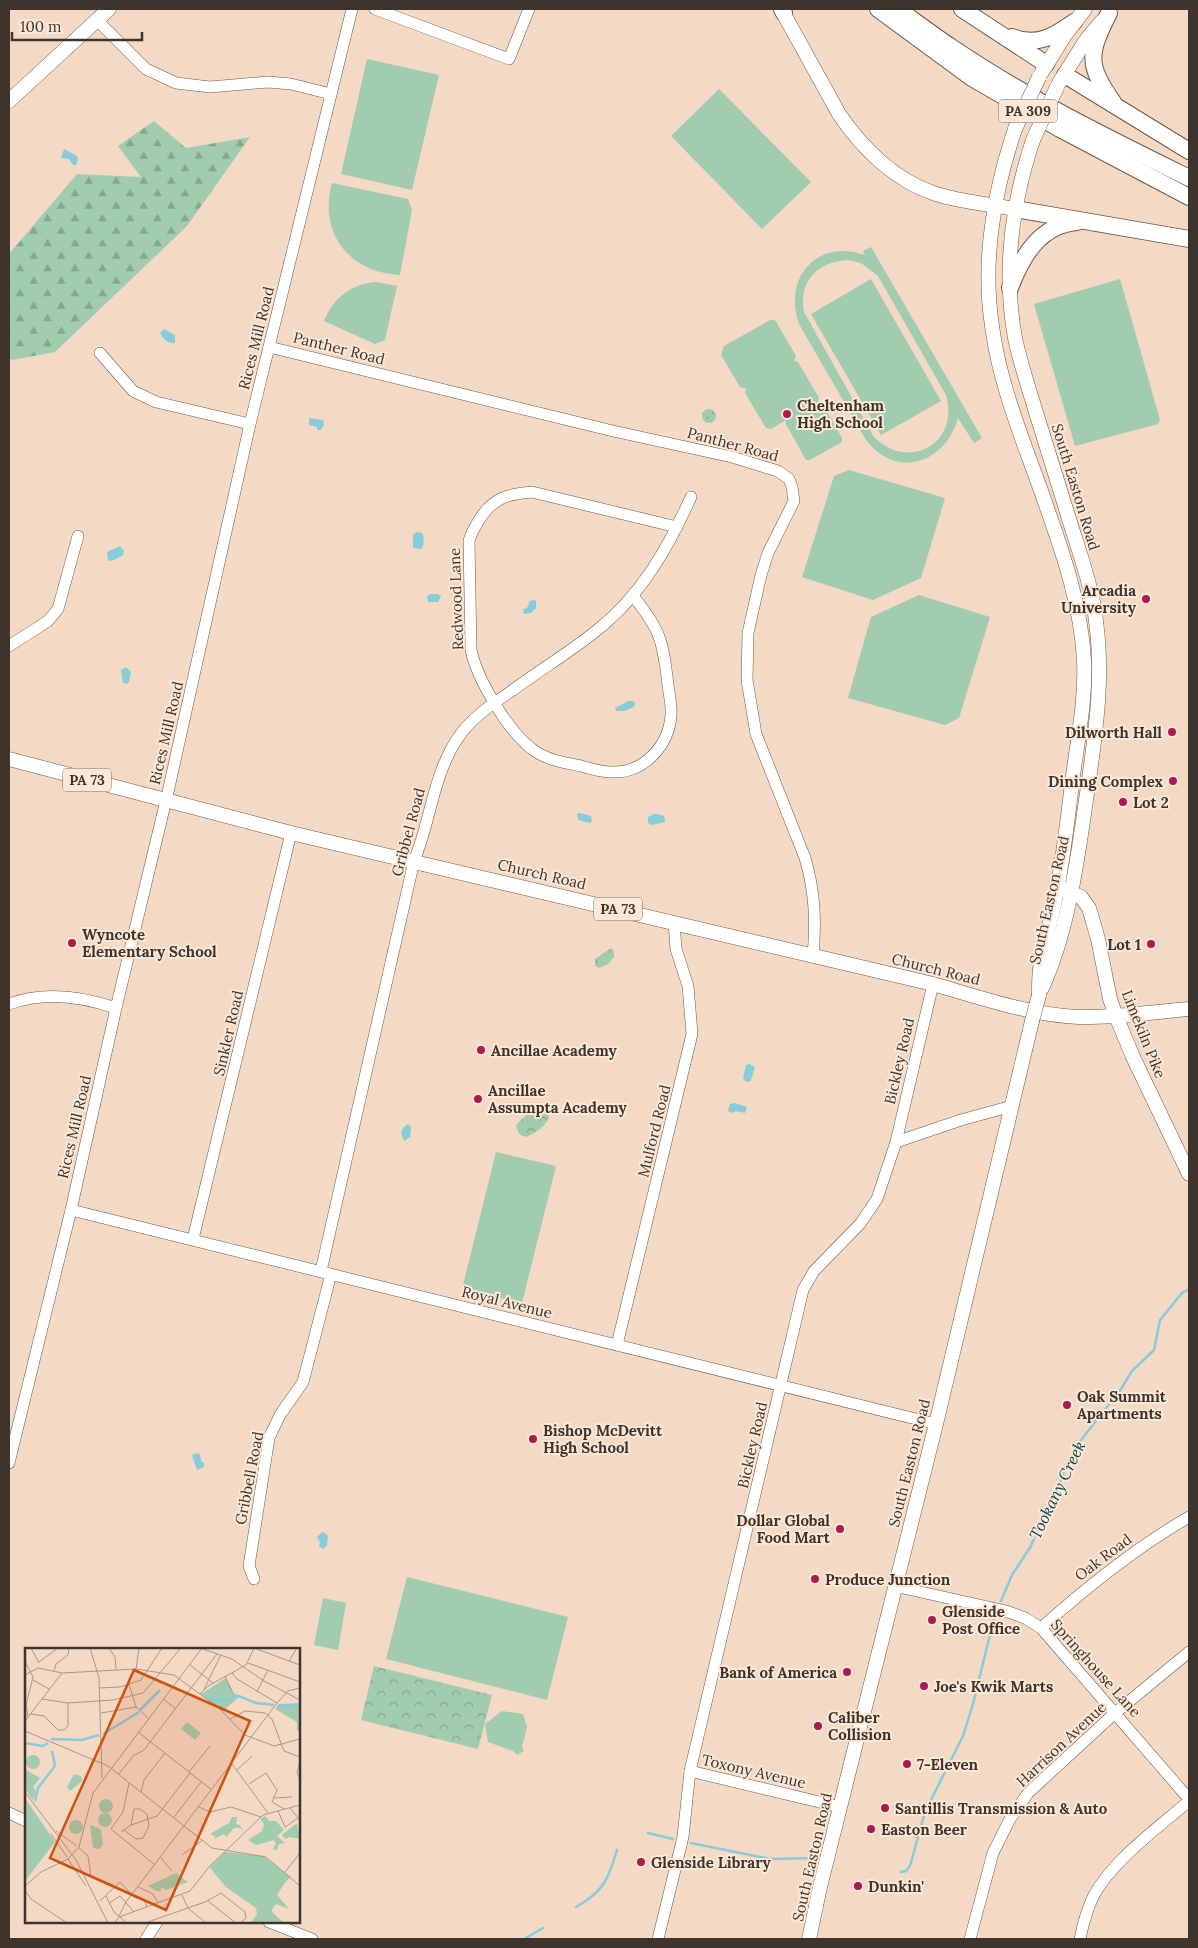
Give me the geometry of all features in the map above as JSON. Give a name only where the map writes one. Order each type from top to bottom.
[{"type":"highway","name":"PA 309","points":[[878,9],[972,78],[1060,129],[1189,197]]},
{"type":"highway","name":"PA 309","points":[[898,9],[951,48],[1028,94],[1128,148],[1189,178]]},
{"type":"highway","points":[[962,9],[989,26],[1043,70]]},
{"type":"highway","points":[[1110,11],[1097,38],[1094,57],[1100,84],[1118,108]]},
{"type":"highway","points":[[989,26],[1016,38],[1038,41],[1052,37],[1074,22]]},
{"type":"highway","points":[[1061,81],[1118,108],[1189,151]]},
{"type":"highway","points":[[1015,209],[1189,239]]},
{"type":"highway","points":[[1010,288],[1024,257],[1039,238],[1049,230],[1060,225],[1086,221]]},
{"type":"main road","points":[[9,101],[109,9]]},
{"type":"main road","name":"South Easton Road","points":[[809,1939],[894,1586],[936,1424],[1032,1022],[1039,995],[1051,969],[1064,889],[1084,689],[1081,630],[1073,590],[1062,552],[1006,387],[995,346],[989,301],[988,274],[994,205],[1015,129],[1043,70],[1074,22],[1086,9]]},
{"type":"main road","points":[[782,10],[839,114],[850,130],[880,162],[917,186],[934,193],[1015,209]]},
{"type":"main road","name":"South Easton Road","points":[[1064,889],[1076,870],[1099,699],[1100,663],[1098,632],[1093,601],[1078,547],[1015,338],[1010,288],[1011,245],[1015,209],[1022,175],[1033,140],[1061,81],[1086,40],[1110,11]]},
{"type":"main road","points":[[1043,70],[1061,81]]},
{"type":"main road","points":[[1062,552],[1078,547]]},
{"type":"main road","name":"Church Road","points":[[9,759],[291,833],[933,984],[1001,1003],[1060,1015],[1116,1016],[1189,1009]]},
{"type":"main road","name":"Limekiln Pike","points":[[1064,889],[1081,897],[1092,918],[1110,999],[1116,1016],[1133,1057],[1189,1174]]},
{"type":"street","name":"Rices Mill Road","points":[[9,1463],[71,1210],[116,1008],[166,800],[250,424],[352,9]]},
{"type":"street","points":[[375,9],[509,59],[529,9]]},
{"type":"street","points":[[97,20],[146,69],[176,83],[210,87],[268,82],[300,86],[331,94]]},
{"type":"street","name":"Panther Road","points":[[269,347],[613,431],[732,457],[778,471],[789,480],[794,494],[792,508],[768,553],[761,575],[748,633],[747,680],[756,734],[805,858],[813,890],[816,919],[813,957]]},
{"type":"street","points":[[100,353],[133,392],[156,402],[250,424]]},
{"type":"street","name":"Redwood Lane","points":[[633,596],[648,614],[661,640],[671,706],[670,724],[666,737],[658,750],[648,760],[628,769],[610,772],[549,758],[532,749],[518,735],[480,678],[471,650],[469,541],[474,527],[489,506],[504,497],[532,492],[676,527]]},
{"type":"street","name":"Gribbel Road","points":[[326,1272],[414,861],[422,843],[437,780],[449,754],[463,732],[481,713],[596,631],[633,596],[667,546],[691,497]]},
{"type":"street","points":[[9,646],[48,621],[58,609],[78,536]]},
{"type":"street","name":"Sinkler Road","points":[[193,1239],[291,833]]},
{"type":"street","name":"Mulford Road","points":[[617,1345],[692,1034],[688,986],[676,949],[674,922]]},
{"type":"street","name":"Bickley Road","points":[[658,1939],[683,1837],[690,1771],[803,1290],[820,1265],[860,1224],[873,1206],[884,1180],[896,1142],[933,984]]},
{"type":"street","points":[[9,1004],[38,997],[67,996],[116,1008]]},
{"type":"street","points":[[896,1142],[961,1120],[1012,1106]]},
{"type":"street","name":"Royal Avenue","points":[[71,1210],[936,1424]]},
{"type":"street","name":"Gribbell Road","points":[[254,1579],[249,1566],[269,1438],[280,1415],[303,1382],[326,1272]]},
{"type":"street","name":"Oak Road","points":[[1041,1628],[1083,1590],[1115,1565],[1189,1516]]},
{"type":"street","name":"Springhouse Lane","points":[[894,1586],[1006,1611],[1025,1618],[1041,1628],[1189,1800]]},
{"type":"street","name":"Harrison Avenue","points":[[970,1939],[993,1853],[1017,1807],[1039,1782],[1115,1712],[1189,1652]]},
{"type":"street","name":"Toxony Avenue","points":[[690,1771],[840,1807]]},
{"type":"street","points":[[1080,1939],[1088,1908],[1104,1879],[1123,1859],[1189,1800]]},
{"type":"street","points":[[9,1813],[25,1821]]},
{"type":"street","points":[[146,1939],[157,1923]]},
{"type":"street","points":[[272,1923],[312,1939]]},
{"type":"green space","points":[[367,59],[439,75],[412,190],[341,174]]},
{"type":"green space","points":[[719,89],[811,182],[762,229],[671,136]]},
{"type":"green space","points":[[154,121],[186,148],[250,137],[187,226],[55,352],[12,360],[9,358],[9,254],[77,174],[141,177],[118,146]]},
{"type":"green space","points":[[332,183],[408,199],[412,210],[400,275],[366,267],[352,258],[342,247],[334,233],[330,218],[329,201]]},
{"type":"green space","points":[[871,247],[982,438],[974,443],[958,418],[952,434],[943,446],[932,455],[919,461],[891,460],[878,452],[866,440],[799,324],[795,307],[796,292],[800,278],[808,266],[818,257],[832,252],[847,251],[865,255],[863,251]],"holes":[[[849,260],[861,263],[878,276],[946,395],[948,412],[946,427],[939,439],[928,447],[916,452],[902,452],[888,447],[874,437],[804,312],[804,291],[813,274],[820,268],[838,261]]]},
{"type":"green space","points":[[871,279],[941,401],[881,435],[811,314]]},
{"type":"green space","points":[[1120,279],[1160,420],[1158,424],[1075,446],[1034,304]]},
{"type":"green space","points":[[376,282],[397,286],[385,340],[375,344],[324,321],[332,305],[344,294],[367,283]]},
{"type":"green space","points":[[770,320],[775,320],[796,356],[794,361],[798,362],[819,398],[818,401],[822,403],[842,438],[842,442],[810,460],[806,460],[786,424],[786,420],[771,429],[766,428],[745,393],[746,388],[740,387],[721,355],[724,346]]},
{"type":"green space","points":[[709,409],[714,411],[716,416],[714,421],[709,423],[704,421],[702,416],[704,411]]},
{"type":"green space","points":[[849,470],[945,498],[921,578],[873,600],[802,577],[834,476]]},
{"type":"green space","points":[[919,595],[990,617],[959,718],[945,725],[848,698],[871,617]]},
{"type":"green space","points":[[611,948],[614,951],[614,957],[608,964],[599,968],[595,966],[595,959]]},
{"type":"green space","points":[[536,1104],[546,1106],[549,1111],[547,1121],[531,1135],[526,1137],[519,1134],[516,1126]]},
{"type":"green space","points":[[496,1152],[556,1166],[522,1303],[462,1289]]},
{"type":"green space","points":[[407,1577],[568,1617],[547,1700],[386,1659]]},
{"type":"green space","points":[[323,1598],[346,1603],[338,1650],[314,1645]]},
{"type":"green space","points":[[374,1666],[492,1695],[478,1749],[361,1720]]},
{"type":"green space","points":[[502,1711],[523,1714],[527,1727],[522,1746],[524,1751],[517,1755],[513,1751],[488,1742],[485,1724]]},
{"type":"water","points":[[64,149],[77,156],[76,165],[73,165],[69,159],[61,158]]},
{"type":"water","points":[[164,329],[175,335],[175,343],[168,342],[163,337],[160,333]]},
{"type":"water","points":[[309,418],[323,420],[324,425],[321,430],[317,430],[317,427],[309,425]]},
{"type":"water","points":[[417,532],[422,533],[423,536],[424,543],[421,549],[413,548],[413,535]]},
{"type":"water","points":[[120,546],[124,551],[123,555],[108,561],[107,552]]},
{"type":"water","points":[[430,594],[441,596],[438,602],[428,602],[427,596]]},
{"type":"water","points":[[530,601],[536,601],[536,608],[531,613],[524,614],[523,609],[527,608]]},
{"type":"water","points":[[124,668],[131,672],[127,684],[123,683],[121,670]]},
{"type":"water","points":[[628,701],[635,703],[634,707],[624,711],[616,711],[615,708]]},
{"type":"water","points":[[577,814],[591,816],[592,821],[590,823],[578,820]]},
{"type":"water","points":[[654,814],[664,816],[665,822],[652,825],[648,823],[648,817]]},
{"type":"water","points":[[749,1064],[755,1067],[749,1082],[743,1078],[746,1065]]},
{"type":"water","points":[[735,1103],[747,1107],[745,1113],[736,1111],[731,1113],[728,1111],[730,1104]]},
{"type":"water","points":[[408,1124],[411,1127],[410,1137],[404,1141],[401,1133]]},
{"type":"water","points":[[198,1453],[201,1461],[204,1463],[204,1467],[197,1470],[192,1455]]},
{"type":"water","points":[[322,1532],[328,1536],[327,1546],[323,1549],[319,1546],[320,1542],[317,1537]]},
{"type":"waterway","name":"Tookany Creek","points":[[1001,1601],[1012,1575],[1031,1546],[1043,1514],[1056,1495],[1065,1468],[1078,1444],[1121,1389],[1132,1371],[1154,1350],[1160,1320],[1182,1293],[1189,1289]]},
{"type":"waterway","name":"Tookany Creek","points":[[901,1872],[906,1871],[910,1866],[925,1812],[963,1736],[973,1704],[994,1618]]},
{"type":"waterway","name":"Tookany Creek","points":[[648,1833],[673,1839]]},
{"type":"waterway","name":"Tookany Creek","points":[[691,1843],[770,1859],[814,1858]]},
{"type":"waterway","name":"Tookany Creek","points":[[576,1907],[593,1896],[604,1884],[617,1850]]},
{"type":"waterway","name":"Tookany Creek","points":[[524,1939],[543,1928]]},
{"type":"place","name":"Cheltenham High School","points":[[787,414]]},
{"type":"place","name":"Arcadia University","points":[[1146,599]]},
{"type":"place","name":"Dilworth Hall","points":[[1172,732]]},
{"type":"place","name":"Dining Complex","points":[[1173,781]]},
{"type":"place","name":"Lot 2","points":[[1123,802]]},
{"type":"place","name":"Wyncote Elementary School","points":[[72,943]]},
{"type":"place","name":"Lot 1","points":[[1151,944]]},
{"type":"place","name":"Ancillae Academy","points":[[481,1050]]},
{"type":"place","name":"Ancillae Assumpta Academy","points":[[478,1099]]},
{"type":"place","name":"Oak Summit Apartments","points":[[1067,1405]]},
{"type":"place","name":"Bishop McDevitt High School","points":[[533,1439]]},
{"type":"place","name":"Dollar Global Food Mart","points":[[840,1529]]},
{"type":"place","name":"Produce Junction","points":[[815,1579]]},
{"type":"place","name":"Glenside Post Office","points":[[932,1620]]},
{"type":"place","name":"Bank of America","points":[[847,1672]]},
{"type":"place","name":"Joe's Kwik Marts","points":[[924,1686]]},
{"type":"place","name":"Caliber Collision","points":[[818,1726]]},
{"type":"place","name":"7-Eleven","points":[[907,1764]]},
{"type":"place","name":"Santillis Transmission & Auto","points":[[885,1808]]},
{"type":"place","name":"Easton Beer","points":[[871,1829]]},
{"type":"place","name":"Glenside Library","points":[[641,1862]]},
{"type":"place","name":"Dunkin'","points":[[858,1886]]}]
